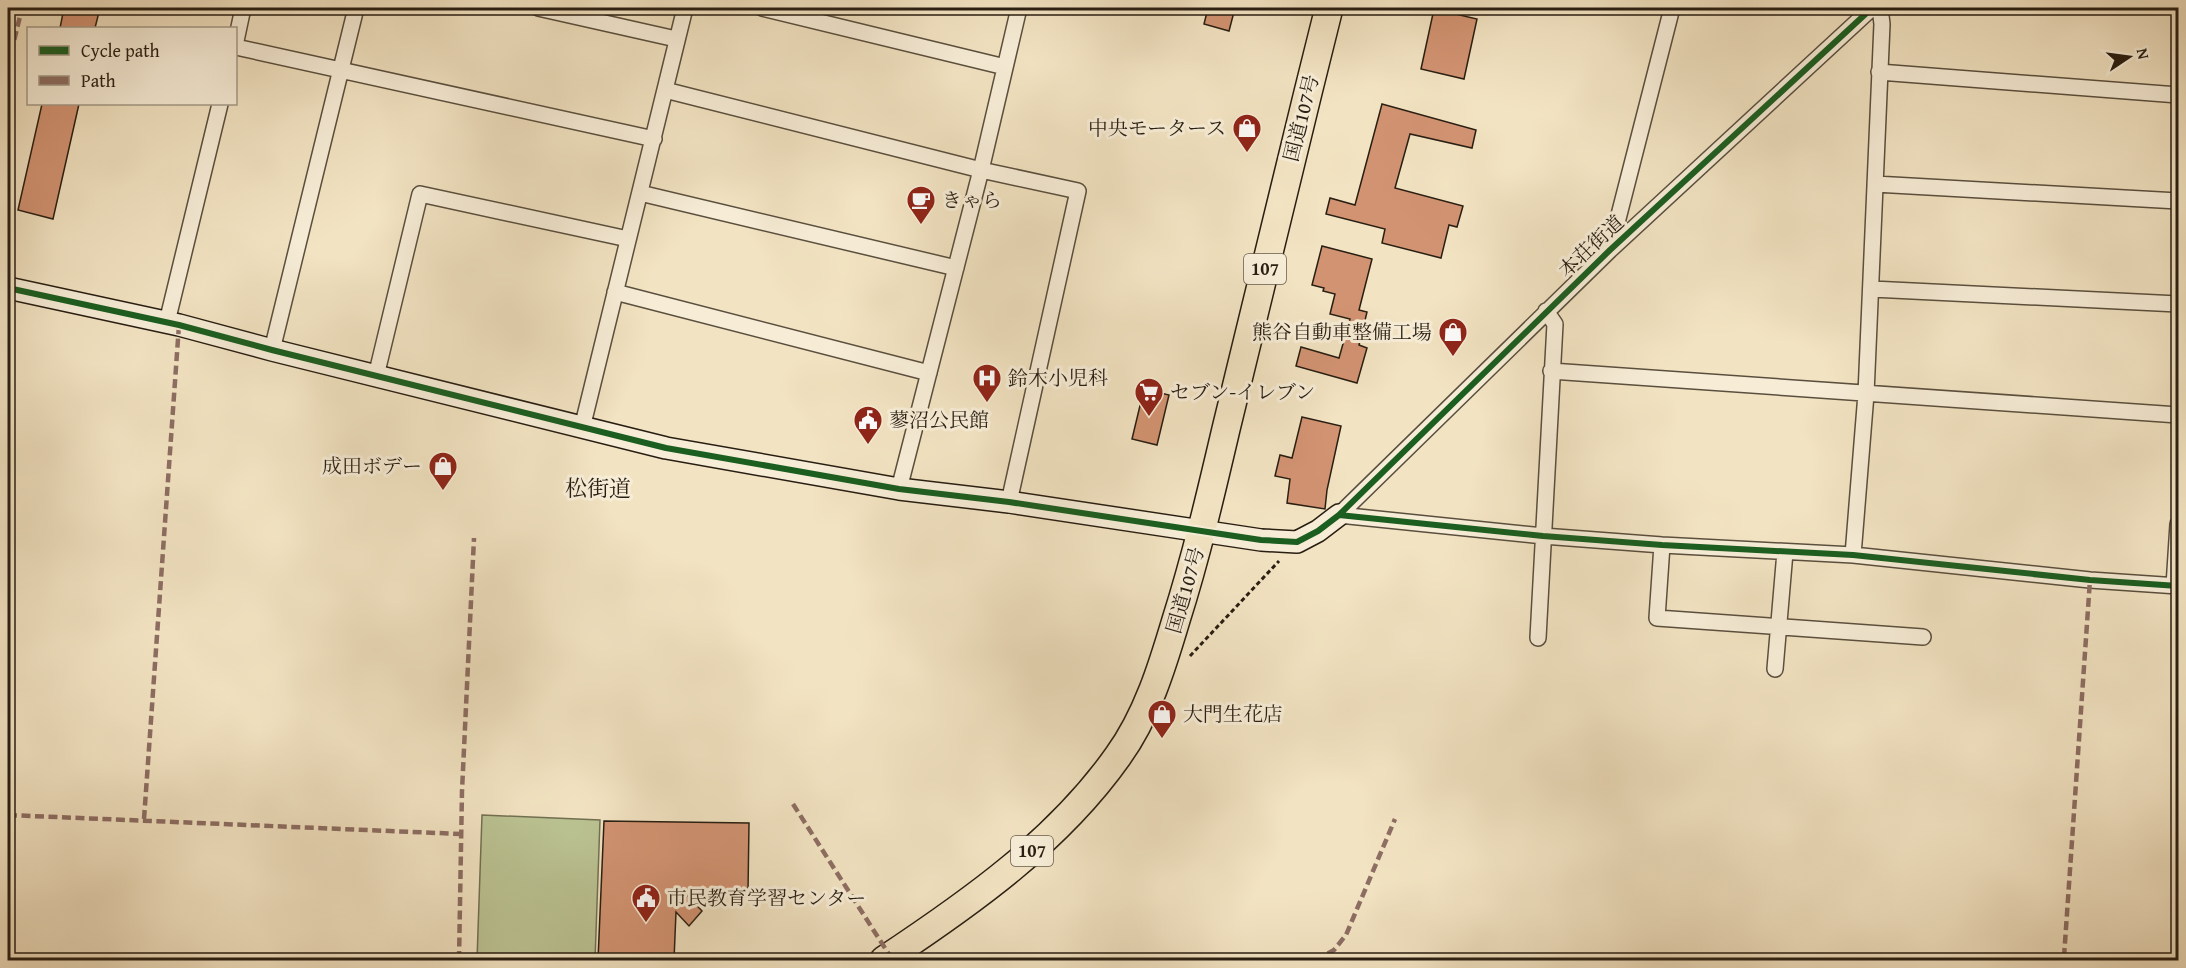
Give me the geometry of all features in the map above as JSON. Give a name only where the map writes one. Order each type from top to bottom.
[{"type":"highway","name":"国道107号","points":[[884,960],[980,893],[1027,856],[1079,803],[1119,755],[1149,699],[1168,647],[1202,530],[1329,8]]},
{"type":"street","points":[[237,37],[243,8]]},
{"type":"street","points":[[272,350],[356,8]]},
{"type":"street","points":[[538,8],[676,39]]},
{"type":"street","points":[[582,428],[685,8]]},
{"type":"street","points":[[762,8],[1005,67]]},
{"type":"street","points":[[899,489],[981,170],[1019,8]]},
{"type":"street","points":[[1610,250],[1672,8]]},
{"type":"street","name":"本荘街道","points":[[1339,515],[1610,250],[1872,8]]},
{"type":"street","points":[[1853,555],[1872,289],[1882,24],[1880,8]]},
{"type":"street","points":[[237,47],[654,139]]},
{"type":"street","points":[[1880,72],[2178,95]]},
{"type":"street","points":[[665,90],[981,170],[1078,191],[1009,502]]},
{"type":"street","points":[[167,322],[220,105]]},
{"type":"street","points":[[1875,184],[2178,201]]},
{"type":"street","points":[[640,193],[956,268]]},
{"type":"street","points":[[376,376],[420,194],[628,239]]},
{"type":"street","points":[[8,288],[167,322],[666,448],[899,489],[1009,502],[1261,540],[1297,542],[1318,531],[1339,515],[1543,536],[1853,555],[2090,580],[2176,586],[2178,524]]},
{"type":"street","points":[[1872,289],[2178,304]]},
{"type":"street","points":[[615,292],[929,374]]},
{"type":"street","points":[[1538,639],[1555,324],[1546,311]]},
{"type":"street","points":[[1551,371],[2178,415]]},
{"type":"street","points":[[1662,545],[1657,618],[1923,637]]},
{"type":"street","points":[[1775,669],[1785,552]]},
{"type":"path","points":[[1189,658],[1297,542]]},
{"type":"green space","points":[[482,815],[600,820],[595,960],[477,960]]},
{"type":"building","points":[[64,8],[100,8],[95,27],[60,27]]},
{"type":"building","points":[[1208,8],[1235,8],[1229,31],[1204,24]]},
{"type":"building","points":[[1434,9],[1477,19],[1464,79],[1421,69]]},
{"type":"building","points":[[1382,104],[1476,130],[1472,148],[1410,134],[1395,188],[1463,206],[1457,227],[1449,225],[1441,258],[1382,243],[1385,229],[1326,214],[1330,198],[1355,205]]},
{"type":"building","points":[[42,105],[79,105],[53,219],[18,210]]},
{"type":"building","points":[[1322,246],[1372,259],[1359,310],[1367,312],[1359,345],[1367,348],[1357,383],[1296,366],[1301,347],[1339,358],[1350,319],[1330,314],[1335,294],[1312,285]]},
{"type":"building","points":[[1144,389],[1169,395],[1157,445],[1132,439]]},
{"type":"building","points":[[1302,417],[1341,426],[1325,509],[1287,503],[1290,479],[1275,476],[1280,455],[1292,458]]},
{"type":"building","points":[[604,821],[749,823],[748,892],[683,891],[702,911],[689,926],[676,912],[674,960],[598,960]]},
{"type":"marked path","points":[[8,66],[22,8]]},
{"type":"marked path","points":[[144,819],[179,325]]},
{"type":"marked path","points":[[459,960],[462,791],[474,538]]},
{"type":"marked path","points":[[2064,957],[2090,580]]},
{"type":"marked path","points":[[793,804],[890,956]]},
{"type":"marked path","points":[[8,815],[461,834]]},
{"type":"marked path","points":[[1316,960],[1334,950],[1346,935],[1395,819]]},
{"type":"cycle path","points":[[8,288],[179,325],[666,448],[899,489],[1009,502],[1261,540],[1297,542],[1318,531],[1339,515],[1610,250],[1872,8]]},
{"type":"cycle path","points":[[1339,515],[1543,536],[1853,555],[2090,580],[2178,586]]},
{"type":"place","name":"中央モータース","points":[[1247,154]]},
{"type":"place","name":"きゃら","points":[[921,226]]},
{"type":"place","name":"熊谷自動車整備工場","points":[[1453,358]]},
{"type":"place","name":"鈴木小児科","points":[[987,404]]},
{"type":"place","name":"セブン-イレブン","points":[[1149,418]]},
{"type":"place","name":"蓼沼公民館","points":[[868,446]]},
{"type":"place","name":"成田ボデー","points":[[443,492]]},
{"type":"place","name":"大門生花店","points":[[1162,740]]},
{"type":"place","name":"市民教育学習センター","points":[[646,924]]},
{"type":"district","name":"松街道","points":[[598,488]]}]
